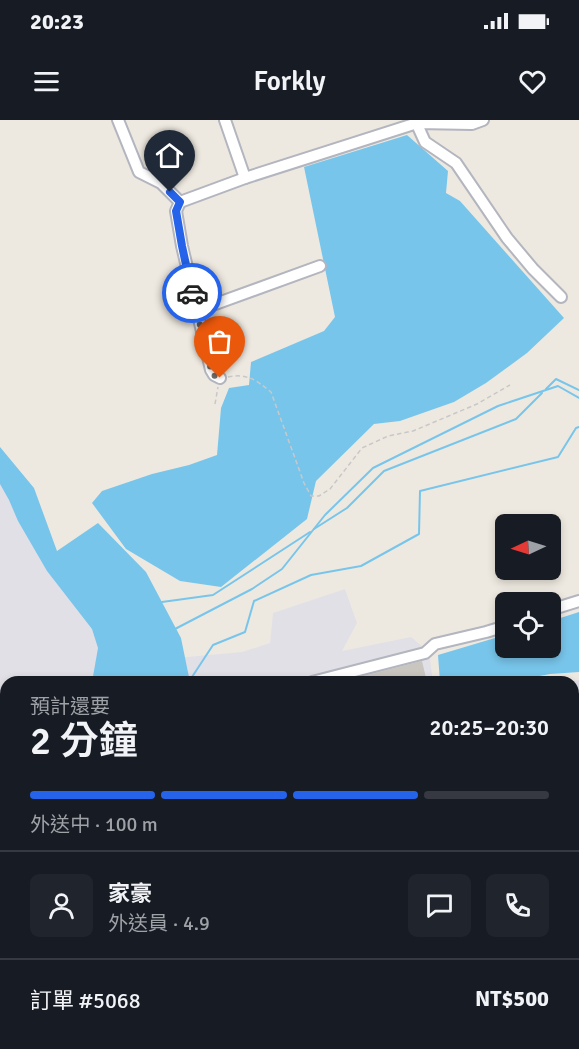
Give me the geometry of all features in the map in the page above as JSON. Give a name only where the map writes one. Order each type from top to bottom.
[{"type":"street","points":[[117,120],[139,172],[161,183],[180,202]]},
{"type":"street","points":[[225,120],[245,178]]},
{"type":"street","points":[[220,378],[213,375],[211,370],[196,311],[176,211],[180,202],[245,178],[416,122],[472,124],[483,120]]},
{"type":"street","points":[[416,122],[425,142],[456,163],[507,238],[561,297]]},
{"type":"street","points":[[196,311],[320,266]]},
{"type":"street","points":[[561,606],[579,600]]},
{"type":"street","points":[[335,676],[425,653],[435,644],[495,629]]},
{"type":"path","points":[[215,404],[220,378],[245,376],[271,392],[304,483],[311,496],[319,496],[330,489],[362,448],[388,436],[413,431],[477,404],[510,385]]},
{"type":"shaded area","points":[[0,465],[120,663],[242,652],[270,643],[273,613],[345,589],[357,623],[342,651],[411,637],[429,652],[432,676],[0,676]]},
{"type":"water","points":[[407,135],[448,171],[446,193],[460,201],[564,318],[527,353],[486,383],[454,402],[400,421],[374,424],[316,481],[307,519],[221,587],[180,581],[126,549],[92,503],[102,491],[217,455],[221,408],[229,388],[249,385],[251,362],[324,331],[335,317],[304,167]]},
{"type":"water","points":[[0,447],[34,488],[57,551],[98,523],[146,572],[181,638],[189,676],[93,676],[98,648],[92,629],[47,571],[0,484]]},
{"type":"water","points":[[579,612],[579,672],[540,676],[440,676],[438,655],[495,638],[495,658],[561,658],[561,618]]},
{"type":"building","points":[[422,661],[426,676],[363,676]]},
{"type":"waterway","points":[[546,389],[556,379],[579,390]]},
{"type":"waterway","points":[[175,629],[252,589],[282,569],[325,515],[373,468],[498,406],[558,386],[579,398]]},
{"type":"waterway","points":[[314,529],[347,508],[384,471],[516,419],[542,393]]},
{"type":"waterway","points":[[193,676],[213,645],[245,632],[254,601],[311,575],[361,566],[419,534],[420,491],[558,457],[576,428],[579,427]]},
{"type":"waterway","points":[[162,602],[213,595],[310,532]]},
{"type":"way so far","points":[[192,293],[211,370],[213,375],[220,378]]},
{"type":"route","points":[[170,192],[180,202],[176,211],[192,293]]}]
